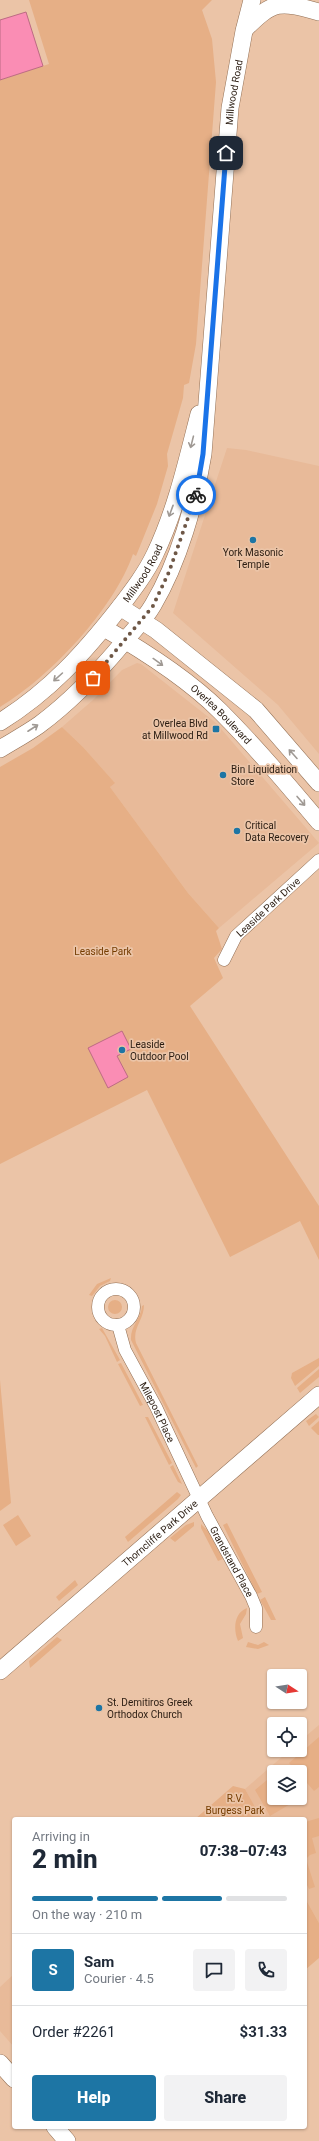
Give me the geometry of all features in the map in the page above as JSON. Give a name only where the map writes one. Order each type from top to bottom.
[{"type":"main road","name":"Millwood Road","points":[[0,749],[40,724],[93,678],[142,621],[153,606],[169,572],[197,490],[203,454],[230,108],[244,31],[252,0]]},
{"type":"main road","points":[[244,31],[261,12],[274,4],[282,3],[319,12]]},
{"type":"main road","name":"Millwood Road","points":[[0,722],[30,703],[73,664],[137,586],[155,554],[184,474],[208,377]]},
{"type":"main road","points":[[120,607],[142,621],[181,650],[256,710],[319,783]]},
{"type":"main road","name":"Overlea Boulevard","points":[[104,628],[125,640],[186,683],[219,710],[261,754],[319,822]]},
{"type":"main road","name":"Thorncliffe Park Drive","points":[[0,1671],[319,1395]]},
{"type":"main road","points":[[0,2063],[12,2077]]},
{"type":"main road","points":[[57,2129],[67,2141]]},
{"type":"street","points":[[315,0],[319,6]]},
{"type":"street","name":"Leaside Park Drive","points":[[224,960],[236,936],[319,860]]},
{"type":"street","name":"Milepost Place","points":[[118,1325],[125,1350],[156,1407],[199,1498]]},
{"type":"street","name":"Grandstand Place","points":[[199,1498],[213,1528],[256,1608],[256,1627]]},
{"type":"shaded area","points":[[26,12],[43,66],[0,80],[0,20]]},
{"type":"shaded area","points":[[227,448],[246,450],[319,466],[319,754],[278,705],[173,613]]},
{"type":"shaded area","points":[[137,663],[141,664],[216,723],[319,843],[219,928],[188,893],[110,787],[114,782],[83,747],[62,727],[93,700],[122,670]]},
{"type":"shaded area","points":[[122,1031],[131,1049],[117,1056],[128,1077],[108,1088],[88,1048]]},
{"type":"shaded area","points":[[319,1725],[319,1923],[307,1902],[307,1817],[261,1817],[245,1789],[267,1770],[267,1805],[307,1805],[307,1765],[273,1765],[282,1757],[307,1757],[307,1735]]},
{"type":"shaded area","points":[[12,1976],[12,2045],[0,2031],[0,1987]]},
{"type":"green space","points":[[29,0],[212,0],[202,10],[212,39],[216,82],[196,344],[189,383],[184,385],[183,398],[167,454],[168,466],[157,504],[136,556],[133,554],[124,575],[96,619],[59,660],[19,694],[0,707],[0,80],[49,64]]},
{"type":"green space","name":"Leaside Park","points":[[62,727],[83,747],[115,783],[110,787],[188,893],[219,928],[216,931],[222,949],[214,958],[223,978],[190,1006],[319,1206],[319,1260],[300,1221],[230,1257],[147,1090],[0,1164],[0,767],[33,748]]},
{"type":"green space","points":[[111,1278],[110,1281],[100,1286],[92,1296],[89,1295],[97,1284]]},
{"type":"green space","points":[[115,1300],[120,1302],[122,1307],[120,1312],[115,1314],[110,1312],[108,1307],[110,1302]]},
{"type":"green space","points":[[144,1305],[137,1328],[135,1338],[136,1343],[198,1466],[196,1468],[131,1340],[132,1331],[140,1315],[142,1306]]},
{"type":"green space","points":[[102,1328],[120,1360],[117,1362],[105,1336],[99,1329]]},
{"type":"green space","points":[[319,1358],[319,1366],[295,1386],[291,1378],[292,1373]]},
{"type":"green space","points":[[121,1363],[143,1405],[140,1406],[118,1364]]},
{"type":"green space","points":[[319,1369],[319,1377],[300,1393],[297,1388]]},
{"type":"green space","points":[[0,1380],[11,1503],[0,1511]]},
{"type":"green space","points":[[316,1414],[319,1417],[309,1426],[306,1421]]},
{"type":"green space","points":[[145,1417],[148,1417],[172,1463],[169,1465]]},
{"type":"green space","points":[[319,1421],[319,1435],[318,1435],[311,1428]]},
{"type":"green space","points":[[173,1465],[182,1484],[178,1482],[170,1467]]},
{"type":"green space","points":[[177,1492],[181,1495],[178,1499],[128,1542],[125,1537]]},
{"type":"green space","points":[[18,1515],[31,1536],[16,1546],[3,1525]]},
{"type":"green space","points":[[194,1522],[194,1526],[175,1542],[170,1538],[186,1525]]},
{"type":"green space","points":[[227,1523],[262,1592],[257,1594],[223,1525]]},
{"type":"green space","points":[[201,1524],[208,1531],[223,1559],[218,1561],[201,1528]]},
{"type":"green space","points":[[75,1580],[78,1585],[59,1601],[56,1597]]},
{"type":"green space","points":[[265,1597],[276,1620],[271,1620],[260,1600]]},
{"type":"green space","points":[[247,1608],[246,1614],[240,1624],[243,1638],[238,1641],[235,1631],[237,1617]]},
{"type":"green space","points":[[57,1637],[62,1640],[30,1668],[29,1661]]},
{"type":"green space","points":[[248,1642],[258,1645],[264,1642],[269,1645],[258,1649],[246,1647]]},
{"type":"green space","points":[[319,1737],[319,1787],[314,1791],[307,1783],[307,1765],[291,1765],[289,1763],[296,1757],[307,1757],[307,1747]]},
{"type":"green space","points":[[267,1780],[267,1805],[289,1805],[270,1816],[255,1790]]},
{"type":"green space","name":"R.V. Burgess Park","points":[[233,1786],[245,1789],[261,1817],[197,1817]]},
{"type":"green space","points":[[319,1818],[319,1836],[312,1838],[316,1853],[307,1858],[307,1821]]},
{"type":"green space","points":[[307,1862],[315,1887],[309,1889],[307,1885]]},
{"type":"green space","points":[[307,1902],[319,1923],[319,1958],[307,1968]]},
{"type":"way so far","points":[[93,678],[153,606],[169,572],[196,495]]},
{"type":"place","name":"York Masonic Temple","points":[[253,540]]},
{"type":"place","name":"Overlea Blvd at Millwood Rd","points":[[216,729]]},
{"type":"place","name":"Bin Liquidation Store","points":[[223,775]]},
{"type":"place","name":"Critical Data Recovery","points":[[237,831]]},
{"type":"place","name":"Leaside Outdoor Pool","points":[[122,1050]]},
{"type":"place","name":"St. Demitiros Greek Orthodox Church","points":[[99,1708]]},
{"type":"route","points":[[196,495],[205,434],[208,377],[214,328],[226,153]]}]
